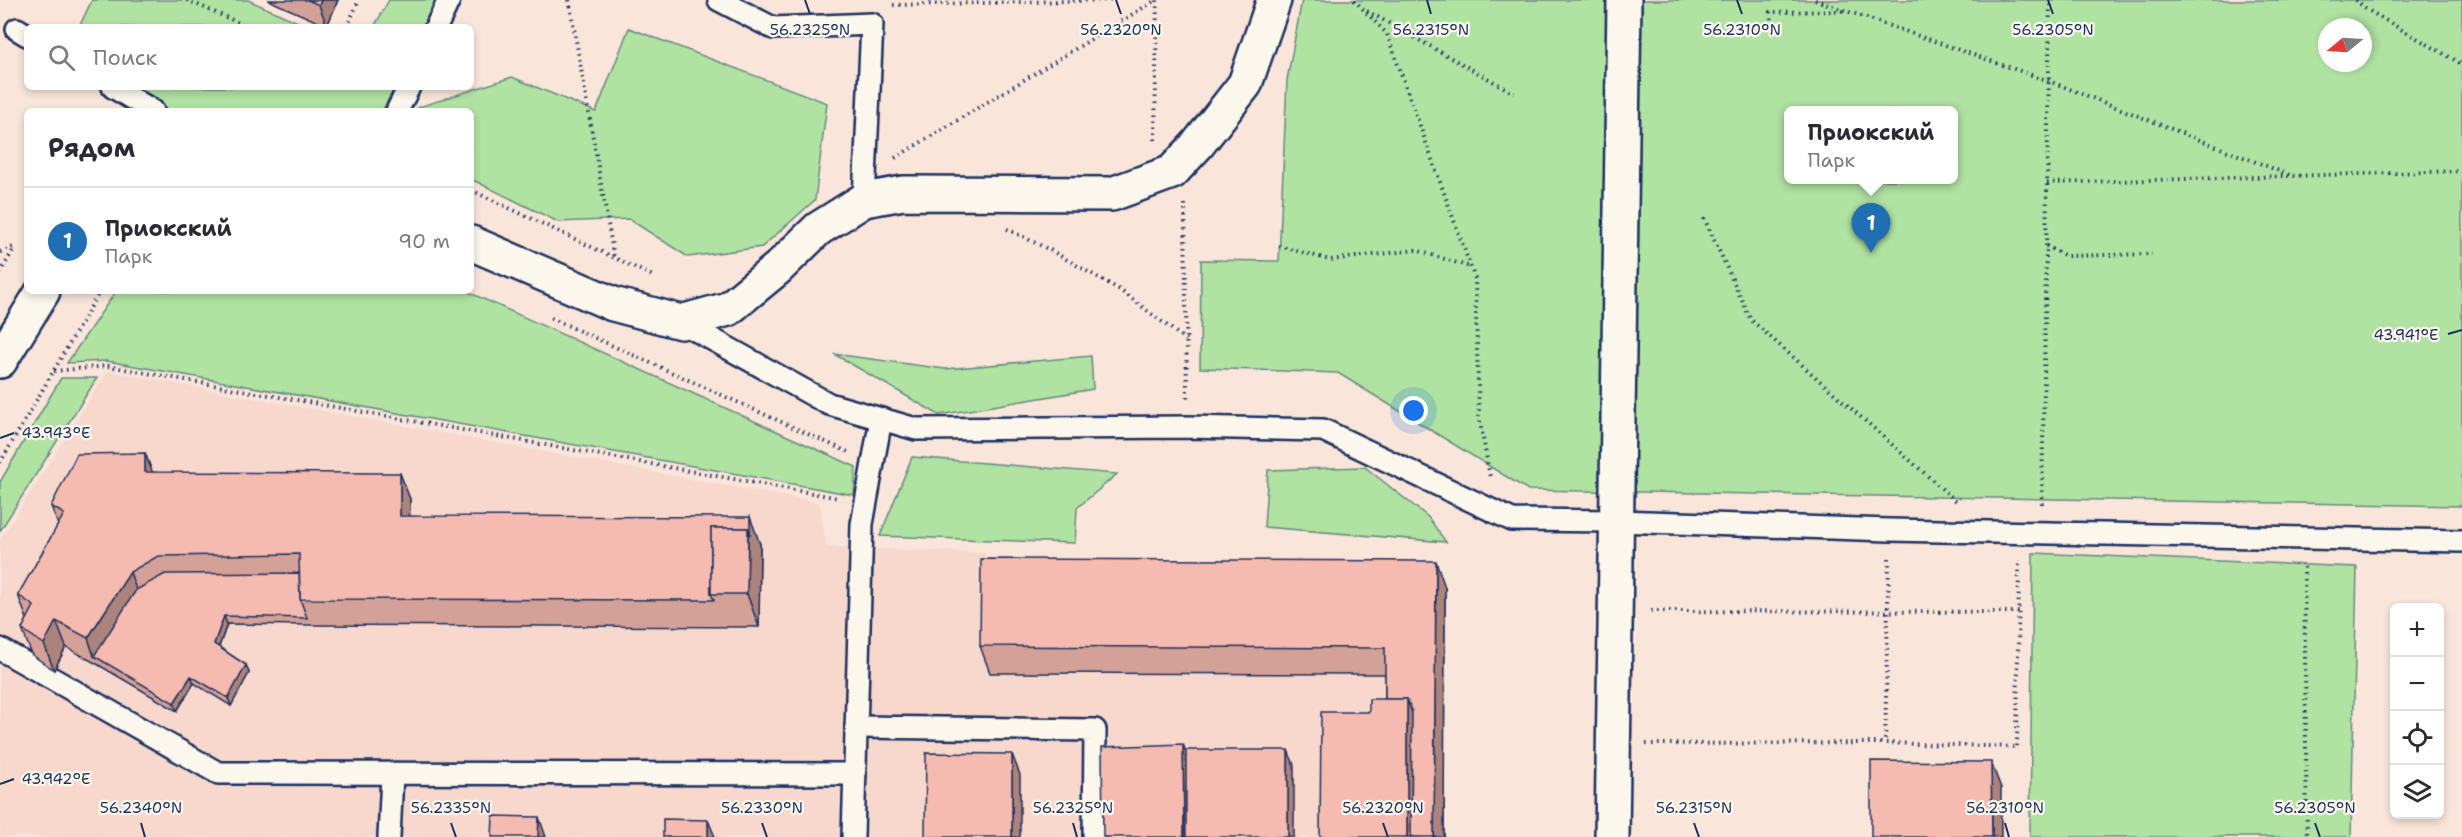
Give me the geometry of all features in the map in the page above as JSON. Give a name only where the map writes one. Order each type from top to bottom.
[{"type":"street","points":[[474,244],[613,304],[681,322],[728,309],[778,268],[865,188],[903,193],[1112,194],[1172,172],[1198,144],[1245,84],[1274,0]]},
{"type":"street","points":[[1612,837],[1624,0]]},
{"type":"street","points":[[0,361],[41,294]]},
{"type":"lane","points":[[437,24],[449,0]]},
{"type":"lane","points":[[719,0],[773,28],[872,24],[865,188]]},
{"type":"lane","points":[[118,90],[148,108]]},
{"type":"lane","points":[[399,108],[408,90]]},
{"type":"lane","points":[[681,322],[829,404],[916,429],[1188,427],[1323,430],[1512,520],[2462,541]]},
{"type":"lane","points":[[853,837],[862,524],[880,419]]},
{"type":"lane","points":[[0,649],[218,773],[855,774]]},
{"type":"lane","points":[[856,727],[1095,730],[1095,837]]},
{"type":"lane","points":[[389,837],[392,775]]},
{"type":"path","points":[[187,0],[241,24]]},
{"type":"path","points":[[348,24],[359,0]]},
{"type":"path","points":[[569,0],[614,259]]},
{"type":"path","points":[[872,24],[893,4],[1111,0]]},
{"type":"path","points":[[1156,0],[1155,140],[1172,172],[1186,208],[1188,427]]},
{"type":"path","points":[[865,188],[1156,0]]},
{"type":"path","points":[[1354,0],[1387,34],[1475,279],[1479,416],[1497,513]]},
{"type":"path","points":[[1815,0],[2049,81],[2292,176]]},
{"type":"path","points":[[2042,531],[2050,0]]},
{"type":"path","points":[[2356,0],[2364,8],[2462,64]]},
{"type":"path","points":[[1362,8],[1514,93]]},
{"type":"path","points":[[1771,19],[1770,12],[1848,11]]},
{"type":"path","points":[[2047,183],[2462,171]]},
{"type":"path","points":[[474,191],[666,282]]},
{"type":"path","points":[[989,192],[990,221],[1050,250],[1120,291],[1187,340]]},
{"type":"path","points":[[1704,218],[1751,320],[1990,532]]},
{"type":"path","points":[[1279,246],[1330,260],[1416,250],[1470,267]]},
{"type":"path","points":[[2046,246],[2066,256],[2152,254]]},
{"type":"path","points":[[0,252],[15,247],[0,273]]},
{"type":"path","points":[[0,463],[98,294]]},
{"type":"path","points":[[547,316],[873,464]]},
{"type":"path","points":[[54,371],[108,366],[866,503]]},
{"type":"path","points":[[1886,743],[1888,530]]},
{"type":"path","points":[[1614,744],[1886,743],[2017,747],[2019,532]]},
{"type":"path","points":[[2304,536],[2307,837]]},
{"type":"path","points":[[1616,610],[2019,612]]},
{"type":"shaded area","points":[[108,371],[820,503],[826,547],[985,553],[990,586],[1445,587],[1444,837],[0,837],[0,540]]},
{"type":"green space","points":[[92,0],[248,0],[302,24],[80,24]]},
{"type":"green space","points":[[389,0],[439,0],[427,24],[376,24]]},
{"type":"green space","points":[[1302,0],[2462,0],[2462,506],[1528,490],[1338,373],[1200,368],[1201,260],[1279,261],[1287,80]]},
{"type":"green space","points":[[629,28],[827,103],[815,200],[762,247],[688,257],[629,219],[558,222],[474,180],[474,108],[418,108],[512,77],[596,112]]},
{"type":"green space","points":[[112,90],[393,90],[384,108],[139,108]]},
{"type":"green space","points":[[114,294],[473,294],[856,467],[854,495],[107,361],[67,363]]},
{"type":"green space","points":[[834,354],[945,369],[1091,356],[1093,389],[939,415]]},
{"type":"green space","points":[[61,378],[97,378],[0,531],[0,482]]},
{"type":"green space","points":[[912,457],[1117,474],[1077,508],[1075,543],[880,536]]},
{"type":"green space","points":[[1365,467],[1428,517],[1446,542],[1264,527],[1268,470]]},
{"type":"green space","points":[[2033,553],[2357,567],[2351,837],[2030,837]]},
{"type":"building","points":[[308,0],[321,0],[319,5]]},
{"type":"building","points":[[145,453],[145,472],[400,473],[400,516],[750,517],[750,535],[748,528],[711,528],[711,594],[714,600],[300,599],[299,554],[158,556],[130,572],[88,638],[56,621],[44,644],[22,629],[34,606],[18,595],[64,514],[51,506],[77,454]]},
{"type":"building","points":[[711,528],[748,528],[747,594],[711,594]]},
{"type":"building","points":[[981,559],[1436,561],[1434,837],[1411,837],[1412,711],[1407,699],[1385,699],[1385,648],[980,646]]},
{"type":"building","points":[[299,573],[300,599],[307,618],[224,616],[214,644],[246,665],[228,698],[191,676],[174,703],[94,656],[136,590],[165,574]]},
{"type":"building","points":[[1369,699],[1407,699],[1407,837],[1320,837],[1321,712],[1369,712]]},
{"type":"building","points":[[1183,744],[1184,837],[1103,837],[1102,747]]},
{"type":"building","points":[[1186,750],[1288,750],[1288,837],[1186,837]]},
{"type":"building","points":[[926,753],[1012,754],[1012,837],[925,837]]},
{"type":"building","points":[[1871,761],[1991,762],[1992,837],[1871,837]]},
{"type":"building","points":[[493,816],[539,817],[538,837],[492,837]]},
{"type":"building","points":[[663,819],[708,820],[708,837],[663,837]]},
{"type":"place","name":"Приокский","points":[[1871,253]]}]
